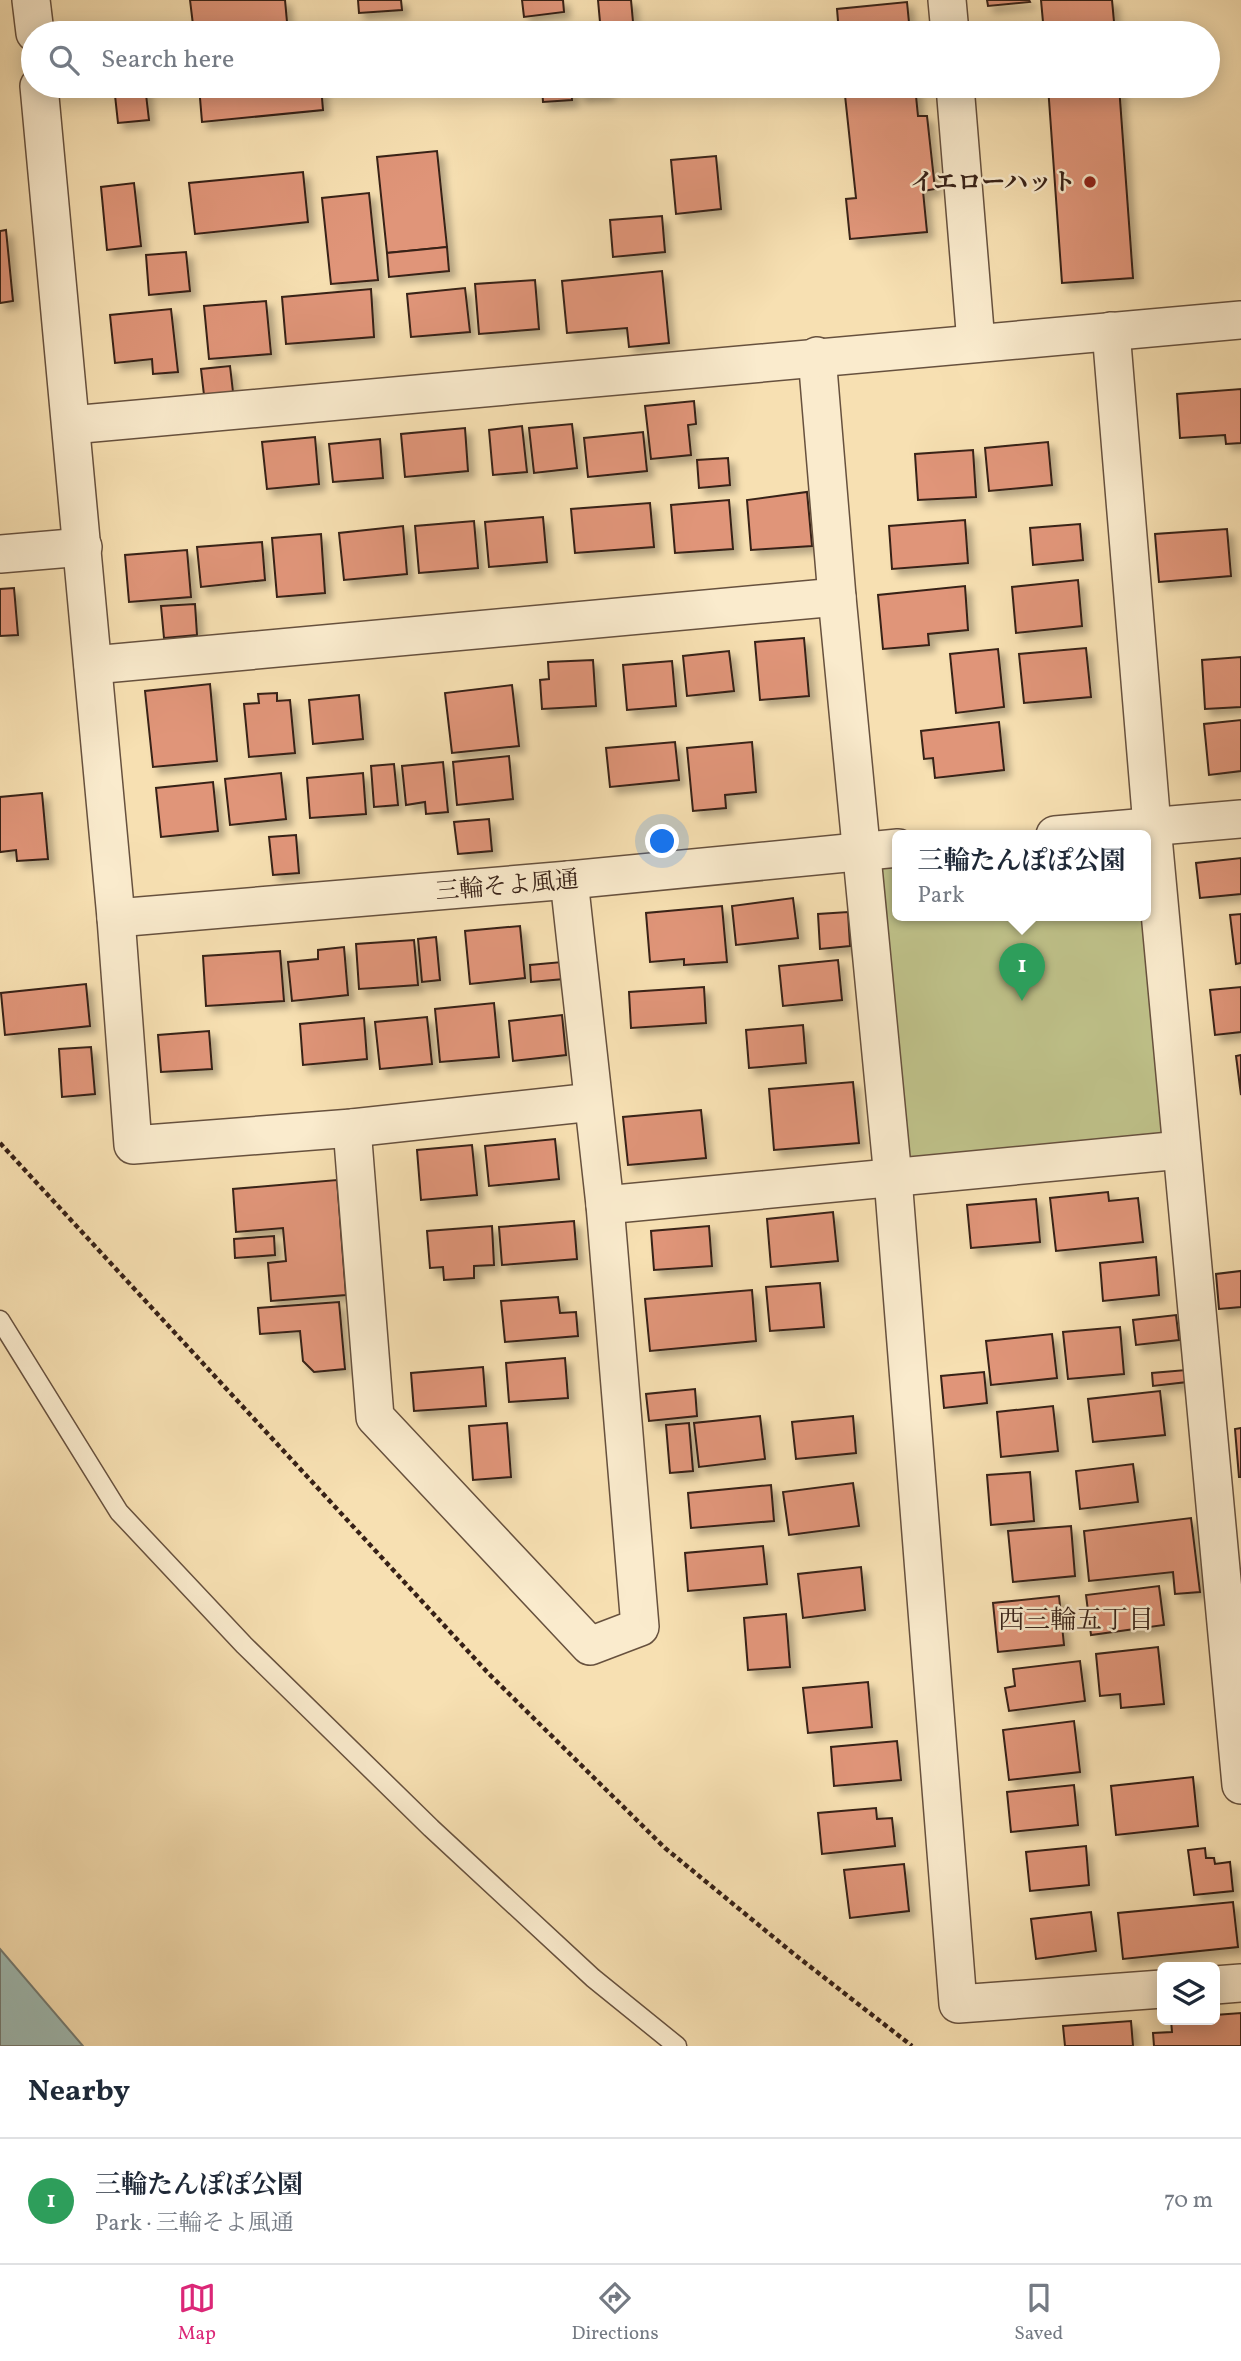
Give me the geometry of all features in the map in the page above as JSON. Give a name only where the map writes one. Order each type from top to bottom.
[{"type":"street","points":[[31,0],[33,21]]},
{"type":"street","points":[[947,0],[949,21]]},
{"type":"street","points":[[41,98],[116,918],[133,1145],[352,1128],[593,1102]]},
{"type":"street","points":[[955,98],[976,343]]},
{"type":"street","points":[[71,425],[1241,320]]},
{"type":"street","points":[[1111,331],[1181,1150],[1230,1536],[1241,1785]]},
{"type":"street","points":[[817,356],[837,597],[893,1178],[958,2004],[1157,1989]]},
{"type":"street","points":[[0,554],[83,547]]},
{"type":"street","points":[[93,665],[837,597]]},
{"type":"street","points":[[1116,830],[1241,819]]},
{"type":"street","name":"三輪そよ風通","points":[[116,918],[569,880],[892,848]]},
{"type":"street","points":[[352,1128],[375,1417],[590,1646],[640,1627],[605,1205],[569,880]]},
{"type":"street","points":[[605,1205],[1181,1150]]},
{"type":"street","points":[[1220,1985],[1241,1983]]},
{"type":"lane","points":[[0,1320],[119,1512],[244,1645],[431,1828],[593,1978],[677,2046]]},
{"type":"path","points":[[0,1143],[489,1674],[665,1848],[912,2046]]},
{"type":"green space","points":[[892,864],[892,921],[1147,921],[1165,1137],[906,1162],[878,865]]},
{"type":"water","points":[[0,1949],[83,2046],[0,2046]]},
{"type":"building","points":[[190,0],[285,0],[287,21],[193,21]]},
{"type":"building","points":[[358,0],[401,0],[402,10],[359,13]]},
{"type":"building","points":[[522,0],[563,0],[564,12],[524,17]]},
{"type":"building","points":[[598,0],[631,0],[633,21],[600,21]]},
{"type":"building","points":[[987,0],[1029,0],[1030,2],[988,6]]},
{"type":"building","points":[[1041,0],[1112,0],[1114,21],[1043,21]]},
{"type":"building","points":[[907,2],[909,21],[838,21],[837,9]]},
{"type":"building","points":[[115,98],[146,98],[149,120],[118,123]]},
{"type":"building","points":[[200,98],[322,98],[323,110],[202,122]]},
{"type":"building","points":[[543,98],[572,98],[572,100],[543,102]]},
{"type":"building","points":[[845,98],[916,98],[918,116],[927,116],[935,189],[923,191],[927,232],[850,239],[846,199],[856,198]]},
{"type":"building","name":"イエローハット","points":[[1049,98],[1120,98],[1133,278],[1062,283]]},
{"type":"building","points":[[437,151],[447,247],[387,253],[377,157]]},
{"type":"building","points":[[716,156],[721,209],[676,214],[671,160]]},
{"type":"building","points":[[303,172],[308,222],[195,234],[189,183]]},
{"type":"building","points":[[134,183],[141,246],[107,250],[101,187]]},
{"type":"building","points":[[369,193],[378,280],[331,284],[322,198]]},
{"type":"building","points":[[662,216],[665,252],[613,257],[610,220]]},
{"type":"building","points":[[6,230],[13,301],[0,303],[0,231]]},
{"type":"building","points":[[447,247],[449,271],[389,277],[387,253]]},
{"type":"building","points":[[186,252],[190,291],[149,295],[146,255]]},
{"type":"building","points":[[662,271],[669,343],[629,347],[627,328],[567,333],[562,281]]},
{"type":"building","points":[[535,280],[539,329],[479,334],[475,284]]},
{"type":"building","points":[[465,288],[470,332],[411,337],[407,294]]},
{"type":"building","points":[[371,289],[374,337],[286,344],[282,297]]},
{"type":"building","points":[[266,301],[271,354],[209,359],[204,306]]},
{"type":"building","points":[[171,309],[178,372],[153,374],[152,359],[115,363],[110,315]]},
{"type":"building","points":[[230,366],[233,392],[204,395],[201,369]]},
{"type":"building","points":[[1241,389],[1241,443],[1226,444],[1225,435],[1180,438],[1177,394]]},
{"type":"building","points":[[694,401],[696,424],[688,425],[691,455],[651,459],[645,406]]},
{"type":"building","points":[[572,424],[577,468],[534,473],[529,428]]},
{"type":"building","points":[[522,426],[527,472],[493,475],[489,430]]},
{"type":"building","points":[[465,428],[468,471],[405,477],[401,434]]},
{"type":"building","points":[[643,432],[647,471],[588,477],[584,438]]},
{"type":"building","points":[[315,437],[319,484],[267,489],[262,442]]},
{"type":"building","points":[[380,439],[383,478],[333,482],[329,444]]},
{"type":"building","points":[[1048,442],[1052,485],[989,491],[985,448]]},
{"type":"building","points":[[973,450],[976,497],[918,500],[915,454]]},
{"type":"building","points":[[728,458],[730,485],[699,488],[697,460]]},
{"type":"building","points":[[807,492],[812,546],[751,550],[747,500]]},
{"type":"building","points":[[729,500],[733,549],[675,553],[671,505]]},
{"type":"building","points":[[650,503],[654,547],[575,553],[571,509]]},
{"type":"building","points":[[543,517],[547,562],[489,567],[485,522]]},
{"type":"building","points":[[965,520],[968,563],[892,569],[889,526]]},
{"type":"building","points":[[474,521],[478,568],[419,573],[415,526]]},
{"type":"building","points":[[1080,524],[1083,560],[1033,565],[1030,528]]},
{"type":"building","points":[[403,526],[407,574],[344,580],[339,533]]},
{"type":"building","points":[[1227,529],[1231,576],[1159,582],[1155,534]]},
{"type":"building","points":[[321,534],[325,593],[277,597],[272,538]]},
{"type":"building","points":[[262,542],[265,580],[201,587],[197,547]]},
{"type":"building","points":[[187,550],[191,597],[129,602],[125,555]]},
{"type":"building","points":[[1078,580],[1082,626],[1016,633],[1012,587]]},
{"type":"building","points":[[965,586],[968,630],[928,634],[929,645],[883,649],[878,595]]},
{"type":"building","points":[[14,588],[18,635],[0,636],[0,589]]},
{"type":"building","points":[[195,604],[197,635],[164,638],[161,606]]},
{"type":"building","points":[[804,638],[809,696],[760,700],[755,642]]},
{"type":"building","points":[[1086,648],[1091,697],[1024,703],[1019,654]]},
{"type":"building","points":[[998,649],[1004,707],[956,713],[950,654]]},
{"type":"building","points":[[729,651],[734,691],[687,696],[683,656]]},
{"type":"building","points":[[1241,657],[1241,707],[1205,709],[1202,660]]},
{"type":"building","points":[[593,660],[596,706],[542,709],[540,680],[549,679],[548,662]]},
{"type":"building","points":[[672,661],[676,706],[627,710],[623,665]]},
{"type":"building","points":[[210,684],[217,761],[153,767],[145,691]]},
{"type":"building","points":[[512,685],[519,746],[452,753],[445,693]]},
{"type":"building","points":[[277,693],[277,701],[290,700],[295,753],[249,757],[244,704],[259,703],[258,694]]},
{"type":"building","points":[[359,695],[363,739],[313,744],[309,700]]},
{"type":"building","points":[[1241,720],[1241,771],[1209,775],[1204,724]]},
{"type":"building","points":[[999,722],[1004,770],[935,778],[933,758],[924,759],[921,731]]},
{"type":"building","points":[[675,742],[679,780],[610,787],[606,748]]},
{"type":"building","points":[[752,742],[756,792],[725,795],[726,808],[693,811],[687,748]]},
{"type":"building","points":[[509,756],[513,799],[457,805],[453,762]]},
{"type":"building","points":[[443,762],[448,812],[426,814],[425,802],[406,805],[402,766]]},
{"type":"building","points":[[394,764],[398,805],[374,807],[371,766]]},
{"type":"building","points":[[281,773],[286,819],[230,825],[225,779]]},
{"type":"building","points":[[363,773],[366,814],[310,818],[307,778]]},
{"type":"building","points":[[213,782],[218,831],[161,837],[156,788]]},
{"type":"building","points":[[42,793],[48,859],[17,861],[16,850],[0,852],[0,797]]},
{"type":"building","points":[[489,819],[492,851],[458,854],[454,822]]},
{"type":"building","points":[[296,835],[299,873],[273,875],[269,837]]},
{"type":"building","points":[[1241,858],[1241,894],[1200,898],[1196,863]]},
{"type":"building","points":[[793,898],[798,938],[736,945],[732,906]]},
{"type":"building","points":[[722,906],[727,962],[684,965],[684,959],[650,962],[646,913]]},
{"type":"building","points":[[848,912],[850,946],[820,949],[818,914]]},
{"type":"building","points":[[1241,914],[1241,963],[1236,964],[1230,915]]},
{"type":"building","points":[[520,926],[525,978],[470,984],[465,931]]},
{"type":"building","points":[[436,937],[440,980],[422,982],[418,939]]},
{"type":"building","points":[[414,940],[418,985],[359,989],[356,944]]},
{"type":"building","points":[[344,947],[348,995],[292,1001],[288,962],[318,959],[318,950]]},
{"type":"building","points":[[280,951],[284,1001],[206,1006],[203,956]]},
{"type":"building","points":[[838,960],[842,1000],[783,1006],[779,966]]},
{"type":"building","points":[[562,962],[564,979],[531,982],[530,965]]},
{"type":"building","points":[[86,984],[90,1026],[5,1035],[1,993]]},
{"type":"building","points":[[704,987],[706,1023],[631,1028],[629,992]]},
{"type":"building","points":[[1241,987],[1241,1032],[1215,1035],[1210,990]]},
{"type":"building","points":[[494,1003],[499,1057],[440,1062],[435,1009]]},
{"type":"building","points":[[562,1015],[566,1055],[513,1061],[509,1021]]},
{"type":"building","points":[[427,1017],[432,1064],[380,1069],[375,1022]]},
{"type":"building","points":[[364,1018],[367,1059],[303,1065],[300,1024]]},
{"type":"building","points":[[803,1025],[806,1063],[749,1068],[746,1030]]},
{"type":"building","points":[[209,1031],[212,1069],[161,1072],[158,1035]]},
{"type":"building","points":[[91,1047],[95,1094],[62,1097],[59,1049]]},
{"type":"building","points":[[1241,1055],[1241,1095],[1236,1056]]},
{"type":"building","points":[[853,1082],[859,1143],[774,1150],[769,1089]]},
{"type":"building","points":[[701,1110],[706,1158],[628,1165],[623,1117]]},
{"type":"building","points":[[555,1139],[559,1179],[489,1186],[485,1146]]},
{"type":"building","points":[[472,1145],[477,1195],[421,1200],[417,1150]]},
{"type":"building","points":[[337,1180],[346,1295],[271,1301],[268,1263],[286,1261],[283,1228],[236,1232],[233,1189]]},
{"type":"building","points":[[1108,1192],[1109,1201],[1138,1198],[1143,1242],[1056,1251],[1050,1198]]},
{"type":"building","points":[[1036,1199],[1040,1242],[971,1248],[967,1205]]},
{"type":"building","points":[[833,1212],[838,1261],[771,1267],[767,1219]]},
{"type":"building","points":[[574,1221],[577,1259],[502,1265],[499,1227]]},
{"type":"building","points":[[492,1226],[494,1265],[474,1266],[474,1278],[444,1280],[443,1267],[430,1268],[427,1231]]},
{"type":"building","points":[[709,1226],[712,1266],[654,1270],[651,1231]]},
{"type":"building","points":[[274,1236],[275,1255],[235,1258],[234,1239]]},
{"type":"building","points":[[1156,1257],[1159,1295],[1103,1301],[1100,1263]]},
{"type":"building","points":[[1241,1271],[1241,1307],[1219,1309],[1216,1274]]},
{"type":"building","points":[[820,1283],[824,1327],[770,1331],[766,1287]]},
{"type":"building","points":[[752,1290],[756,1341],[650,1351],[645,1299]]},
{"type":"building","points":[[558,1297],[560,1313],[576,1312],[578,1336],[505,1342],[501,1301]]},
{"type":"building","points":[[339,1302],[345,1369],[314,1372],[303,1361],[300,1331],[260,1334],[258,1308]]},
{"type":"building","points":[[1176,1315],[1179,1340],[1136,1345],[1133,1320]]},
{"type":"building","points":[[1120,1327],[1124,1374],[1068,1379],[1063,1332]]},
{"type":"building","points":[[1052,1334],[1057,1378],[991,1385],[986,1341]]},
{"type":"building","points":[[565,1358],[568,1398],[509,1402],[506,1363]]},
{"type":"building","points":[[483,1367],[486,1406],[414,1411],[411,1373]]},
{"type":"building","points":[[1186,1370],[1187,1382],[1153,1386],[1152,1373]]},
{"type":"building","points":[[984,1372],[987,1403],[944,1408],[941,1376]]},
{"type":"building","points":[[695,1389],[697,1416],[649,1421],[646,1394]]},
{"type":"building","points":[[1160,1391],[1165,1435],[1093,1442],[1088,1399]]},
{"type":"building","points":[[1053,1406],[1058,1451],[1001,1457],[997,1412]]},
{"type":"building","points":[[760,1416],[765,1459],[699,1467],[694,1423]]},
{"type":"building","points":[[853,1416],[856,1453],[796,1459],[792,1422]]},
{"type":"building","points":[[507,1423],[511,1477],[473,1480],[469,1426]]},
{"type":"building","points":[[689,1423],[693,1471],[670,1473],[666,1425]]},
{"type":"building","points":[[1241,1428],[1241,1477],[1239,1477],[1235,1429]]},
{"type":"building","points":[[1133,1464],[1138,1502],[1080,1509],[1076,1471]]},
{"type":"building","points":[[1030,1472],[1034,1521],[991,1525],[987,1475]]},
{"type":"building","points":[[853,1483],[859,1526],[789,1535],[783,1492]]},
{"type":"building","points":[[771,1485],[774,1521],[691,1528],[688,1493]]},
{"type":"building","points":[[1191,1518],[1200,1592],[1175,1594],[1173,1572],[1089,1581],[1084,1531]]},
{"type":"building","points":[[1071,1526],[1075,1576],[1013,1582],[1008,1531]]},
{"type":"building","points":[[763,1546],[767,1584],[688,1591],[685,1553]]},
{"type":"building","points":[[861,1567],[865,1610],[803,1618],[798,1574]]},
{"type":"building","points":[[1159,1586],[1164,1625],[1091,1635],[1086,1595]]},
{"type":"building","points":[[1059,1596],[1064,1645],[998,1652],[993,1603]]},
{"type":"building","points":[[786,1614],[790,1667],[748,1670],[744,1618]]},
{"type":"building","points":[[1158,1647],[1164,1704],[1121,1708],[1120,1694],[1100,1696],[1096,1654]]},
{"type":"building","points":[[1080,1661],[1085,1701],[1009,1711],[1005,1688],[1015,1686],[1013,1669]]},
{"type":"building","points":[[868,1682],[872,1727],[808,1733],[803,1688]]},
{"type":"building","points":[[1074,1721],[1080,1772],[1009,1780],[1003,1730]]},
{"type":"building","points":[[897,1741],[901,1780],[834,1786],[831,1747]]},
{"type":"building","points":[[1193,1777],[1198,1826],[1116,1835],[1111,1786]]},
{"type":"building","points":[[1074,1785],[1078,1825],[1011,1832],[1007,1792]]},
{"type":"building","points":[[876,1808],[877,1819],[892,1818],[895,1846],[822,1854],[818,1813]]},
{"type":"building","points":[[1086,1846],[1089,1885],[1030,1891],[1026,1852]]},
{"type":"building","points":[[1205,1848],[1206,1858],[1214,1858],[1215,1864],[1230,1862],[1233,1891],[1194,1895],[1188,1850]]},
{"type":"building","points":[[904,1864],[909,1911],[850,1918],[844,1870]]},
{"type":"building","points":[[1233,1902],[1238,1947],[1123,1959],[1118,1913]]},
{"type":"building","points":[[1091,1912],[1096,1951],[1036,1959],[1031,1919]]},
{"type":"building","points":[[1241,2013],[1241,2046],[1154,2046],[1153,2033],[1172,2032],[1171,2025],[1220,2025],[1220,2015]]},
{"type":"building","points":[[1131,2021],[1133,2046],[1065,2046],[1063,2026]]},
{"type":"place","name":"イエローハット","points":[[1090,182]]},
{"type":"place","name":"三輪たんぽぽ公園","points":[[1022,1001]]},
{"type":"district","name":"西三輪五丁目","points":[[1076,1619]]}]
